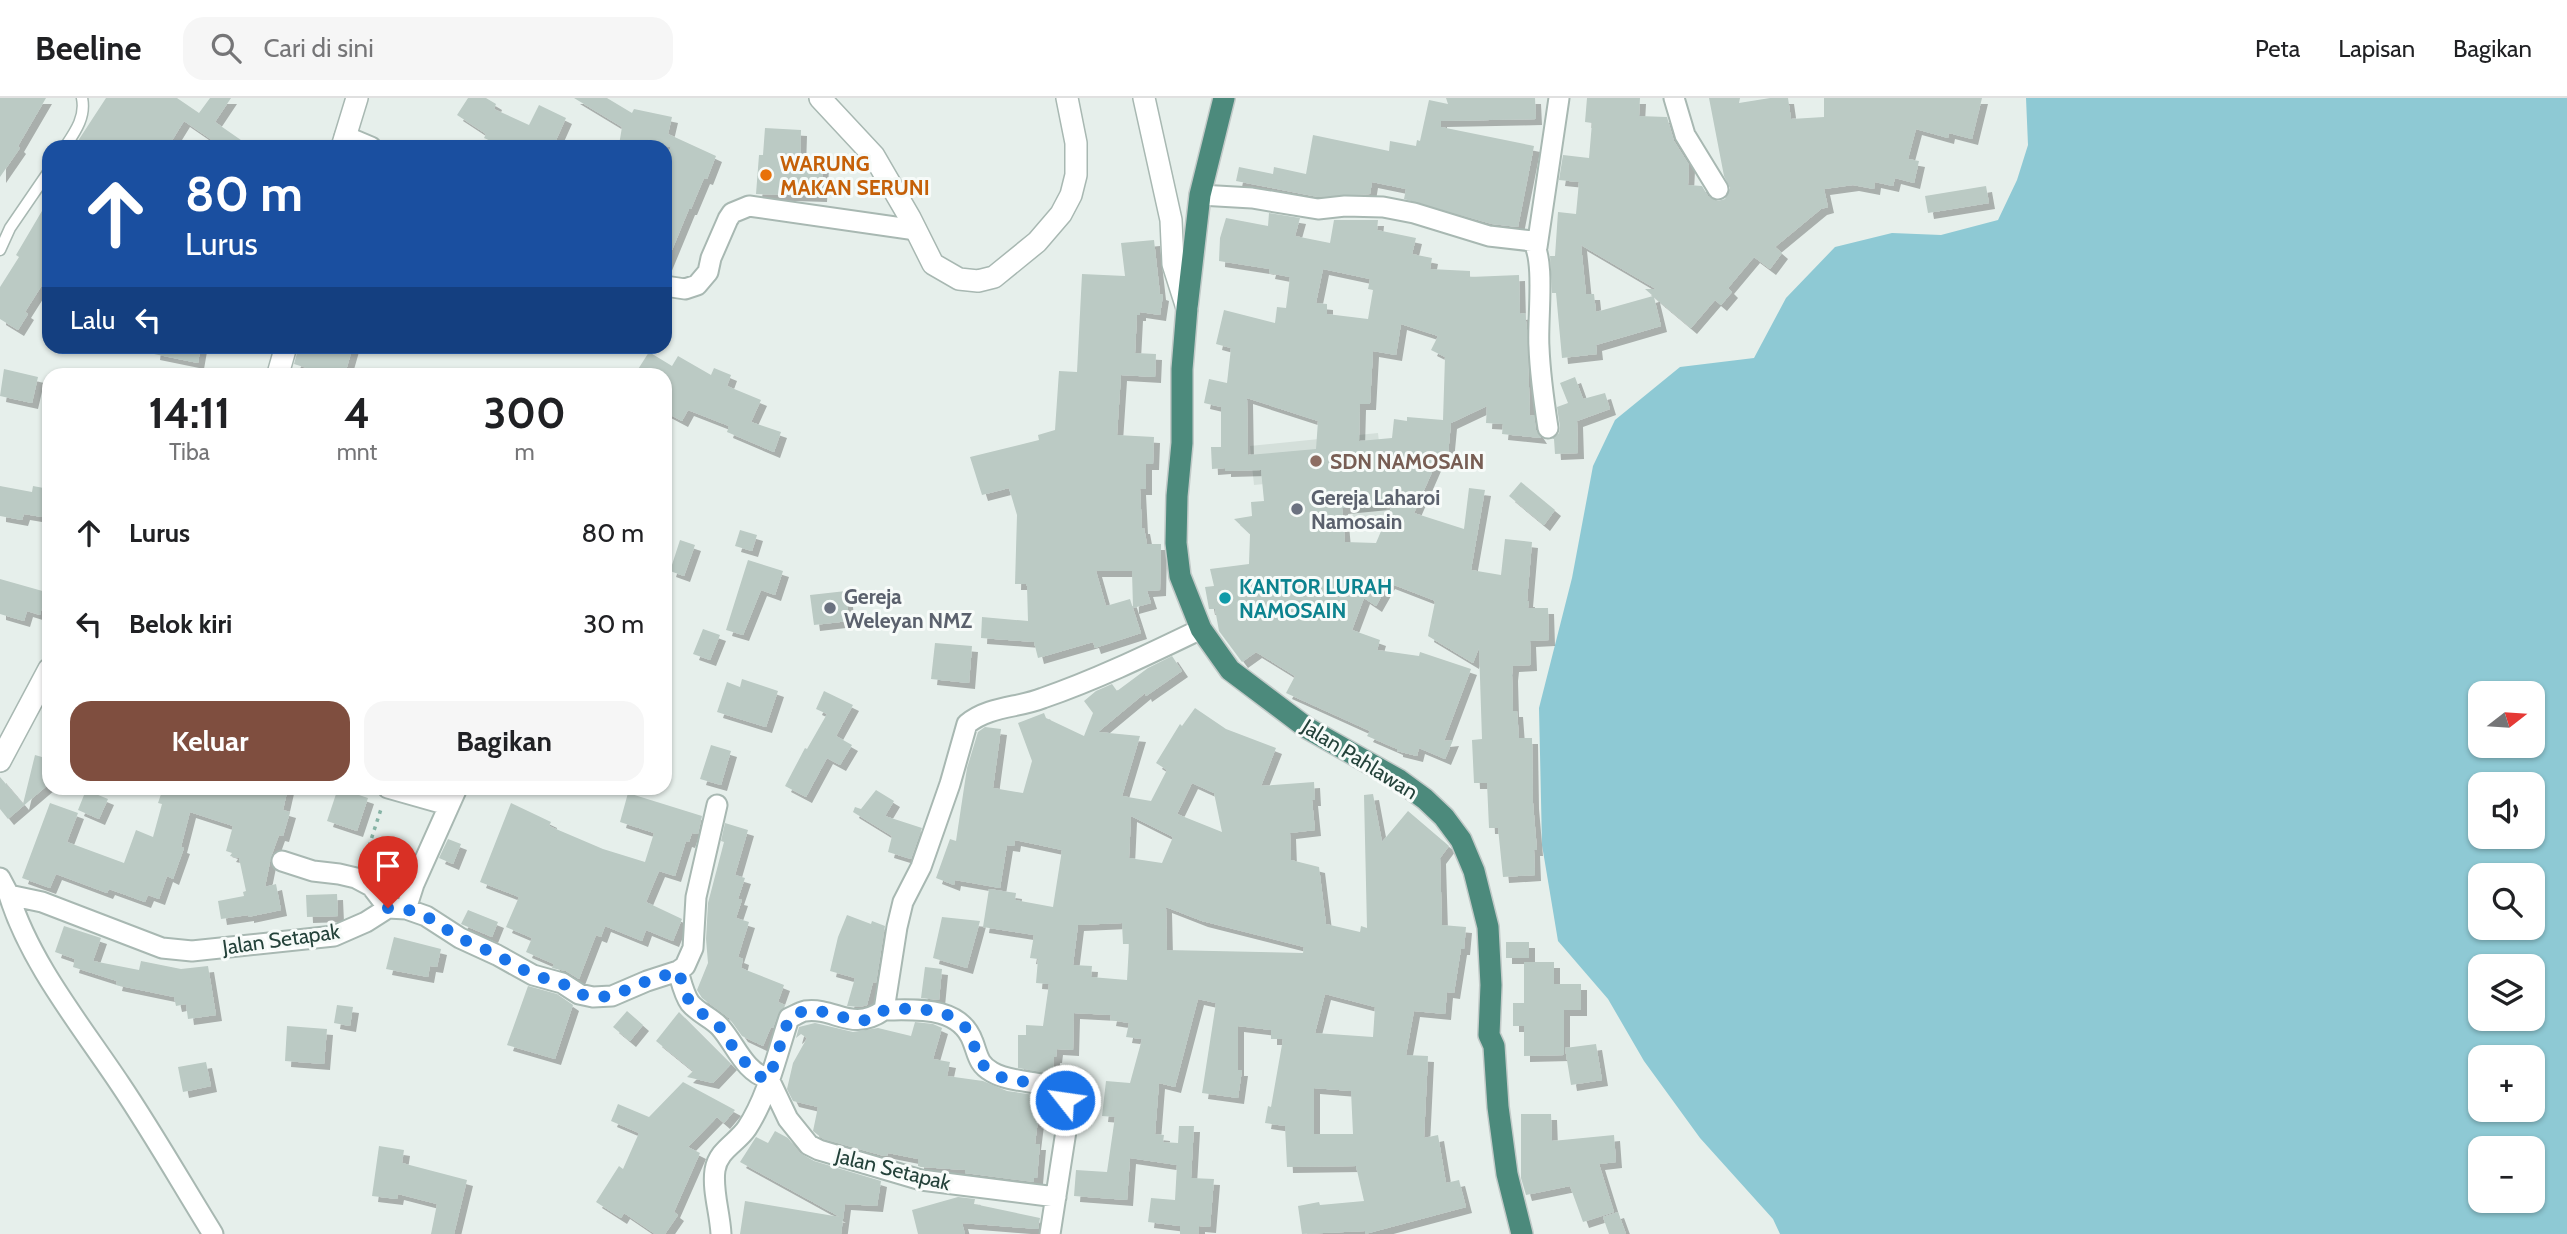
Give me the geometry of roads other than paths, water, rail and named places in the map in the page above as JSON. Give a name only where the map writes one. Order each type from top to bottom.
[{"type":"highway","name":"Jalan Pahlawan","points":[[1224,98],[1200,195],[1187,309],[1182,369],[1182,443],[1176,543],[1180,576],[1201,629],[1230,670],[1307,727],[1399,780],[1425,799],[1444,817],[1461,840],[1474,871],[1488,927],[1491,985],[1489,1035],[1494,1046],[1507,1174],[1522,1234]]},
{"type":"street","points":[[345,140],[357,98]]},
{"type":"street","points":[[820,98],[874,156],[933,264],[959,279],[978,281],[994,277],[1037,242],[1061,214],[1071,195],[1076,175],[1076,143],[1068,98]]},
{"type":"street","points":[[1144,98],[1171,219],[1173,264],[1187,309]]},
{"type":"street","points":[[1549,428],[1539,348],[1538,247],[1559,98]]},
{"type":"street","points":[[1674,98],[1685,135],[1718,189]]},
{"type":"street","points":[[1200,195],[1252,198],[1318,209],[1345,206],[1383,207],[1489,236],[1532,241],[1538,247]]},
{"type":"street","points":[[672,287],[685,289],[696,285],[708,272],[711,258],[728,219],[732,213],[749,205],[916,230]]},
{"type":"street","points":[[884,1010],[903,902],[921,867],[950,784],[967,724],[984,713],[1039,700],[1098,678],[1201,629]]},
{"type":"street","points":[[0,761],[42,682]]},
{"type":"street","points":[[397,908],[414,884],[453,796]]},
{"type":"street","points":[[282,861],[313,871],[348,876],[371,886],[397,908],[426,916],[460,938],[533,975],[562,983],[579,994],[593,997],[612,996],[685,966],[693,948],[696,897],[717,805]]},
{"type":"street","name":"Jalan Setapak","points":[[5,886],[162,948],[176,951],[242,947],[334,936],[397,908]]},
{"type":"street","name":"Jalan Setapak","points":[[5,886],[25,933],[51,980],[160,1144],[213,1234]]},
{"type":"street","name":"Jalan Setapak","points":[[678,971],[690,1004],[722,1029],[737,1054],[749,1066],[761,1077],[769,1079],[788,1119],[809,1145],[921,1180],[1056,1197]]},
{"type":"street","points":[[721,1234],[715,1170],[718,1159],[745,1130],[758,1107],[789,1018],[805,1011],[870,1020],[884,1010],[927,1010],[952,1016],[962,1023],[971,1035],[977,1059],[985,1068],[1005,1079],[1055,1086],[1063,1093],[1066,1131],[1051,1234]]},
{"type":"lane","points":[[69,140],[82,117],[82,98]]},
{"type":"lane","points":[[0,250],[10,228],[42,181]]},
{"type":"lane","points":[[0,221],[10,228]]},
{"type":"water","points":[[2026,98],[2567,98],[2567,1234],[1780,1234],[1773,1219],[1700,1138],[1644,1061],[1608,999],[1558,941],[1542,845],[1539,708],[1572,578],[1593,466],[1615,420],[1680,367],[1754,358],[1786,298],[1835,247],[1892,233],[1941,235],[1998,220],[2017,180],[2028,145]]},
{"type":"place","name":"WARUNG MAKAN SERUNI","points":[[766,175]]},
{"type":"place","name":"SDN NAMOSAIN","points":[[1316,461]]},
{"type":"place","name":"Gereja Laharoi Namosain","points":[[1297,509]]},
{"type":"place","name":"KANTOR LURAH NAMOSAIN","points":[[1225,598]]},
{"type":"place","name":"Gereja Weleyan NMZ","points":[[830,608]]}]
